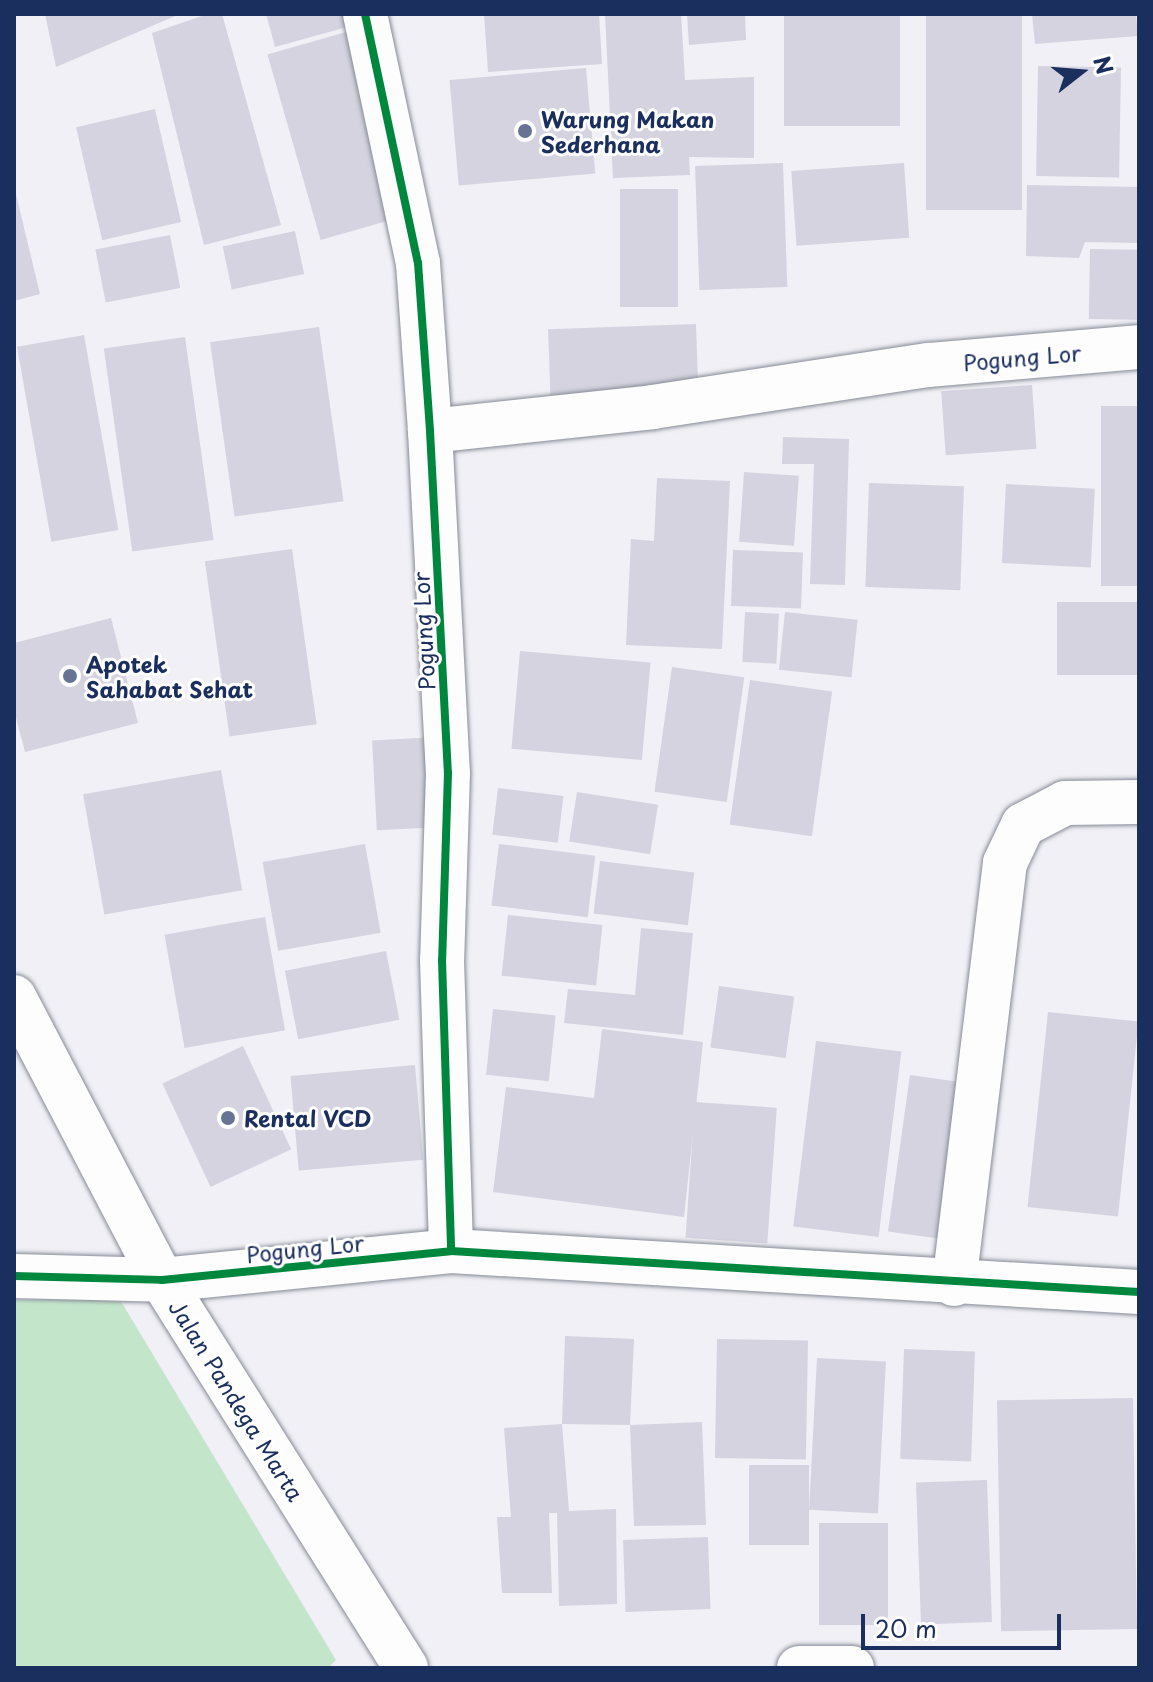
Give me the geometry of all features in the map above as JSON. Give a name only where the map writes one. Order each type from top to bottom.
[{"type":"street","name":"Pogung Lor","points":[[365,14],[418,263],[430,431],[448,773],[442,960],[451,1251]]},
{"type":"street","name":"Pogung Lor","points":[[430,431],[653,407],[929,365],[1139,347]]},
{"type":"street","points":[[954,1284],[1005,863],[1023,825],[1065,803],[1139,802]]},
{"type":"street","name":"Jalan Pandega Marta","points":[[14,997],[162,1280],[406,1668]]},
{"type":"street","name":"Pogung Lor","points":[[14,1276],[162,1280],[451,1251],[954,1284],[1139,1292]]},
{"type":"street","points":[[799,1668],[852,1668]]},
{"type":"green space","points":[[119,1298],[336,1660],[328,1668],[14,1668],[14,1300]]},
{"type":"building","points":[[45,14],[180,14],[56,67]]},
{"type":"building","points":[[208,14],[222,14],[281,225],[204,245],[152,33]]},
{"type":"building","points":[[266,14],[355,14],[358,24],[275,47]]},
{"type":"building","points":[[484,14],[599,14],[602,64],[488,72]]},
{"type":"building","points":[[605,14],[681,14],[685,80],[754,77],[754,158],[689,157],[690,175],[613,178]]},
{"type":"building","points":[[687,14],[745,14],[746,40],[689,45]]},
{"type":"building","points":[[784,14],[900,14],[900,126],[784,126]]},
{"type":"building","points":[[926,14],[1022,14],[1022,210],[926,210]]},
{"type":"building","points":[[1032,14],[1136,14],[1138,36],[1035,44]]},
{"type":"building","points":[[353,30],[406,216],[321,240],[267,55]]},
{"type":"building","points":[[1038,66],[1121,67],[1119,177],[1036,176]]},
{"type":"building","name":"Warung Makan Sederhana","points":[[586,68],[595,174],[459,186],[450,80]]},
{"type":"building","points":[[155,109],[181,222],[102,240],[76,127]]},
{"type":"building","points":[[783,163],[787,287],[699,290],[695,166]]},
{"type":"building","points":[[904,163],[909,238],[797,246],[791,171]]},
{"type":"building","points":[[1027,185],[1139,187],[1139,243],[1085,242],[1079,258],[1026,256]]},
{"type":"building","points":[[14,186],[40,294],[14,301]]},
{"type":"building","points":[[620,189],[678,189],[678,307],[620,307]]},
{"type":"building","points":[[295,231],[304,274],[232,289],[223,246]]},
{"type":"building","points":[[170,235],[180,288],[106,303],[95,250]]},
{"type":"building","points":[[1090,249],[1139,250],[1138,320],[1089,319]]},
{"type":"building","points":[[696,324],[698,390],[550,395],[548,329]]},
{"type":"building","points":[[319,327],[343,501],[235,517],[210,342]]},
{"type":"building","points":[[84,335],[118,530],[51,542],[17,347]]},
{"type":"building","points":[[185,337],[214,540],[132,551],[104,348]]},
{"type":"building","points":[[1032,385],[1036,449],[946,455],[941,391]]},
{"type":"building","points":[[1101,406],[1139,406],[1139,586],[1101,586]]},
{"type":"building","points":[[783,437],[849,439],[845,585],[810,584],[814,464],[782,464]]},
{"type":"building","points":[[744,472],[799,476],[794,546],[739,542]]},
{"type":"building","points":[[657,478],[730,481],[722,649],[626,645],[631,539],[654,541]]},
{"type":"building","points":[[869,483],[964,486],[960,590],[865,587]]},
{"type":"building","points":[[1006,484],[1095,489],[1091,568],[1002,563]]},
{"type":"building","points":[[292,549],[317,724],[229,737],[205,561]]},
{"type":"building","points":[[733,550],[803,552],[801,608],[731,606]]},
{"type":"building","points":[[1057,602],[1139,602],[1139,675],[1057,675]]},
{"type":"building","points":[[745,612],[779,614],[776,664],[742,662]]},
{"type":"building","points":[[785,612],[858,620],[852,677],[779,670]]},
{"type":"building","name":"Apotek Sahabat Sehat","points":[[111,618],[138,723],[25,752],[14,710],[14,643]]},
{"type":"building","points":[[520,651],[651,662],[642,760],[511,749]]},
{"type":"building","points":[[672,667],[744,677],[727,802],[654,792]]},
{"type":"building","points":[[750,680],[832,692],[812,836],[730,825]]},
{"type":"building","points":[[437,737],[442,827],[377,830],[372,740]]},
{"type":"building","points":[[221,770],[242,890],[104,914],[83,794]]},
{"type":"building","points":[[498,788],[564,796],[558,843],[492,835]]},
{"type":"building","points":[[577,792],[658,805],[650,854],[569,841]]},
{"type":"building","points":[[365,844],[381,933],[278,951],[263,862]]},
{"type":"building","points":[[499,844],[595,856],[588,917],[491,906]]},
{"type":"building","points":[[600,861],[694,873],[688,925],[594,914]]},
{"type":"building","points":[[508,915],[602,925],[596,986],[502,976]]},
{"type":"building","points":[[265,917],[285,1030],[185,1048],[165,935]]},
{"type":"building","points":[[641,928],[693,933],[683,1035],[564,1023],[568,989],[635,995]]},
{"type":"building","points":[[386,951],[399,1020],[298,1039],[285,971]]},
{"type":"building","points":[[719,986],[794,997],[786,1058],[710,1047]]},
{"type":"building","points":[[493,1009],[556,1016],[549,1081],[486,1075]]},
{"type":"building","points":[[1048,1012],[1139,1022],[1118,1216],[1028,1207]]},
{"type":"building","points":[[602,1029],[703,1042],[684,1217],[493,1192],[506,1087],[594,1098]]},
{"type":"building","points":[[816,1041],[901,1051],[879,1237],[793,1227]]},
{"type":"building","name":"Rental VCD","points":[[243,1046],[291,1149],[211,1187],[162,1084]]},
{"type":"building","points":[[415,1065],[423,1160],[299,1171],[290,1076]]},
{"type":"building","points":[[910,1075],[972,1084],[950,1240],[888,1231]]},
{"type":"building","points":[[695,1102],[777,1108],[767,1243],[686,1238]]},
{"type":"building","points":[[565,1336],[634,1339],[630,1425],[562,1424]]},
{"type":"building","points":[[717,1339],[808,1341],[806,1460],[715,1458]]},
{"type":"building","points":[[904,1349],[975,1351],[971,1461],[900,1459]]},
{"type":"building","points":[[817,1358],[886,1362],[878,1513],[809,1510]]},
{"type":"building","points":[[1133,1398],[1137,1629],[1001,1631],[997,1400]]},
{"type":"building","points":[[702,1422],[706,1525],[634,1526],[630,1425]]},
{"type":"building","points":[[562,1424],[569,1511],[616,1509],[617,1604],[559,1606],[557,1513],[549,1513],[552,1593],[502,1593],[497,1517],[511,1517],[504,1428]]},
{"type":"building","points":[[749,1465],[809,1465],[809,1545],[749,1545]]},
{"type":"building","points":[[987,1480],[992,1622],[921,1624],[916,1482]]},
{"type":"building","points":[[819,1523],[888,1523],[888,1625],[819,1625]]},
{"type":"building","points":[[708,1537],[711,1609],[626,1612],[623,1540]]},
{"type":"cycle path","points":[[365,14],[418,263],[430,431],[448,773],[442,960],[451,1251]]},
{"type":"cycle path","points":[[14,1276],[162,1280],[451,1251],[1139,1292]]},
{"type":"place","name":"Warung Makan Sederhana","points":[[525,131]]},
{"type":"place","name":"Apotek Sahabat Sehat","points":[[70,676]]},
{"type":"place","name":"Rental VCD","points":[[228,1118]]}]
